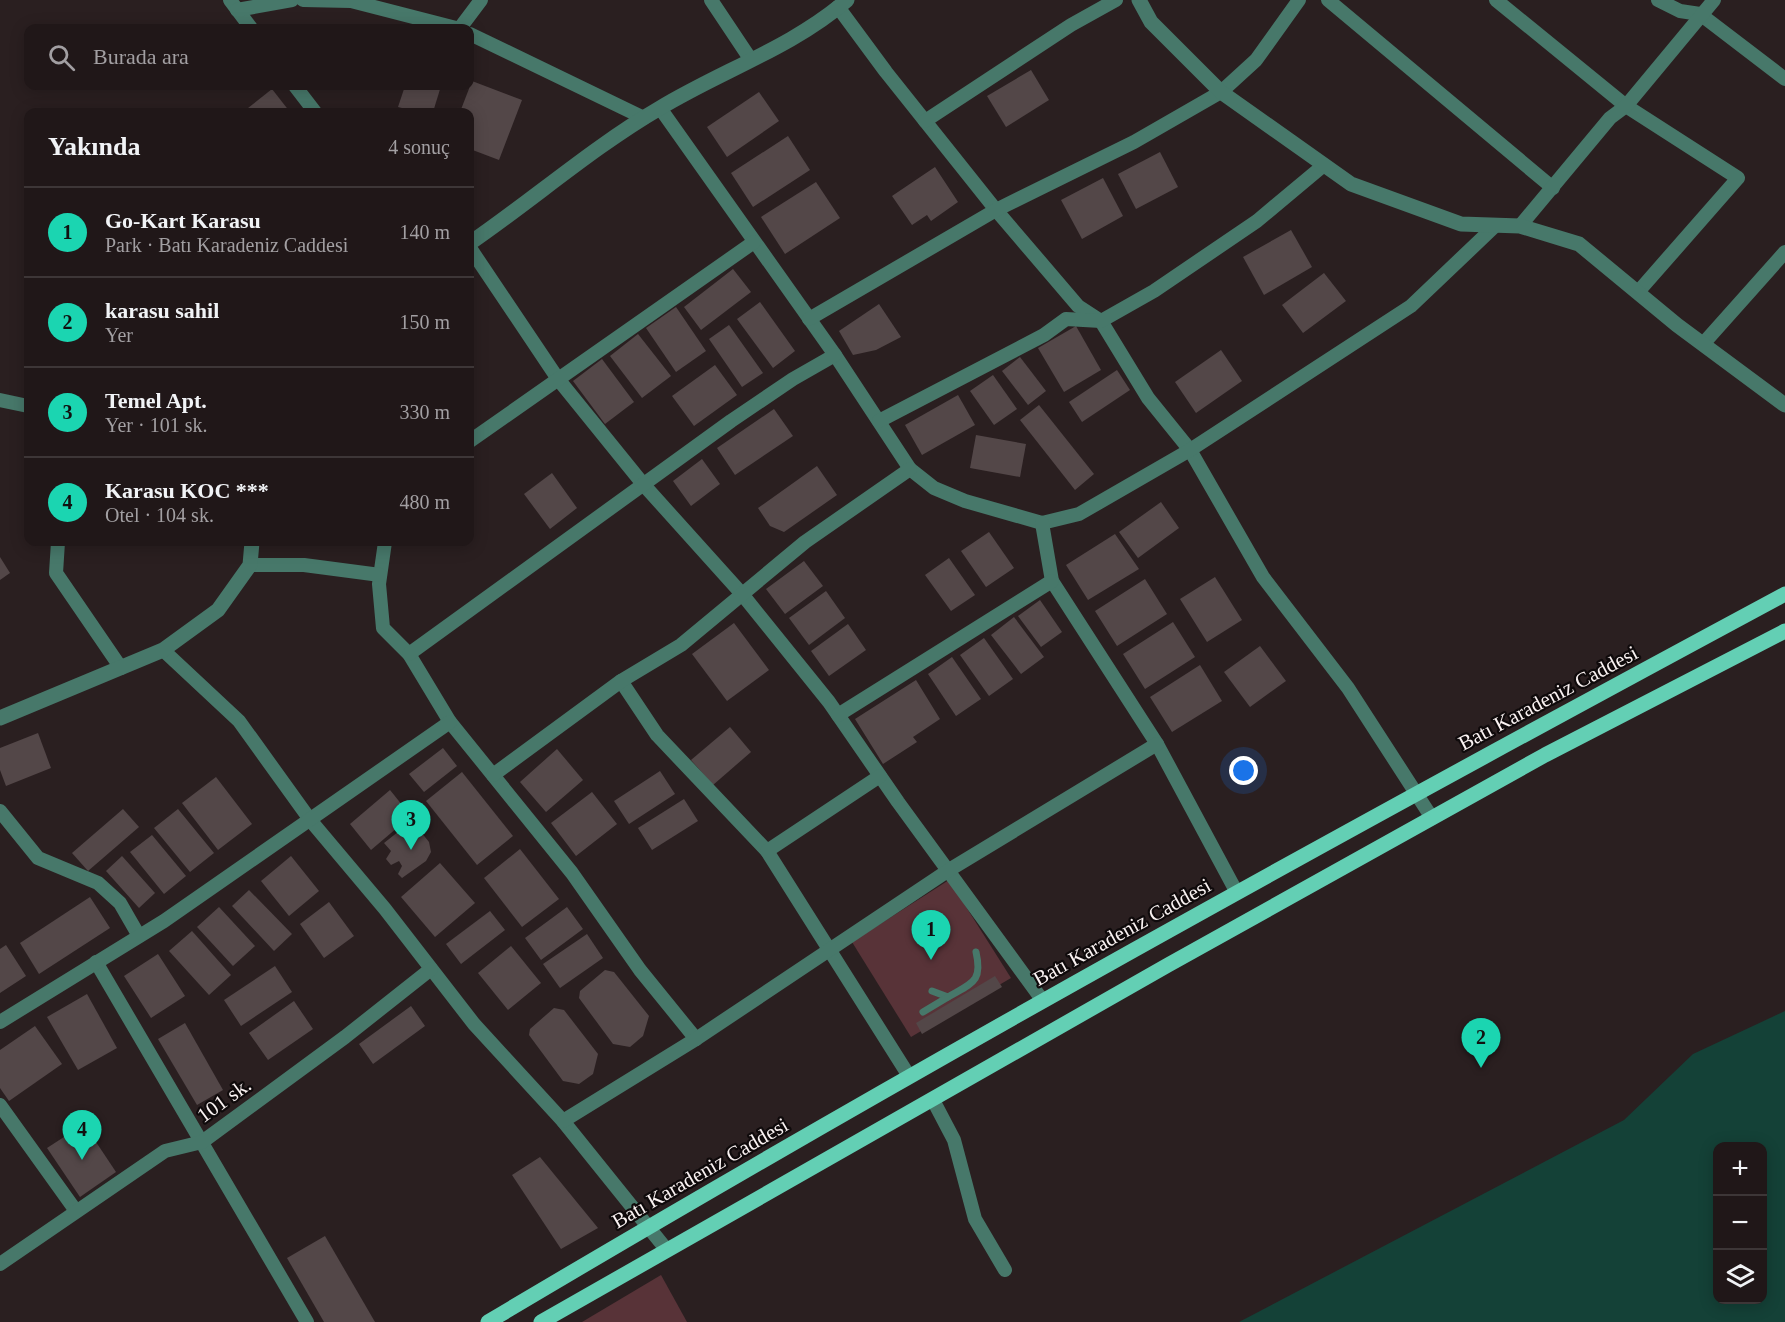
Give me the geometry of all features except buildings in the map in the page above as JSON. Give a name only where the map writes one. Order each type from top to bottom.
[{"type":"main road","name":"Batı Karadeniz Caddesi","points":[[488,1322],[909,1076],[1236,891],[1785,594]]},
{"type":"main road","points":[[541,1322],[1168,964],[1545,755],[1785,631]]},
{"type":"street","points":[[233,5],[292,0]]},
{"type":"street","points":[[303,0],[352,1],[442,24]]},
{"type":"street","points":[[461,24],[481,0]]},
{"type":"street","points":[[711,0],[751,60]]},
{"type":"street","points":[[925,121],[1071,25],[1116,0]]},
{"type":"street","points":[[1139,0],[1151,22],[1221,92],[1351,183],[1407,206],[1461,224],[1520,226],[1579,244],[1703,344],[1785,405]]},
{"type":"street","points":[[809,318],[996,210],[1134,142],[1221,92],[1256,60],[1299,0]]},
{"type":"street","points":[[1328,0],[1553,188]]},
{"type":"street","points":[[1496,0],[1626,106],[1738,178],[1638,292]]},
{"type":"street","points":[[1658,0],[1680,11],[1700,14],[1785,79]]},
{"type":"street","points":[[1520,226],[1610,118],[1626,106],[1700,14],[1714,0]]},
{"type":"street","points":[[474,240],[589,153],[660,108],[808,28],[842,4],[925,121],[996,210],[1078,306],[1101,321],[1148,398],[1190,450],[1263,577],[1347,688],[1417,793],[1431,818]]},
{"type":"street","points":[[233,5],[248,24]]},
{"type":"street","points":[[474,36],[644,118]]},
{"type":"street","points":[[298,90],[312,108]]},
{"type":"street","points":[[660,108],[835,355],[910,469],[934,488],[965,501],[1042,524],[1079,514],[1190,450],[1411,306],[1496,225]]},
{"type":"street","points":[[879,422],[1044,335],[1066,319],[1101,321],[1154,291],[1257,221],[1324,165]]},
{"type":"street","points":[[474,438],[754,242]]},
{"type":"street","points":[[1703,344],[1785,252]]},
{"type":"street","points":[[474,254],[558,379],[643,484],[742,594],[838,715],[1043,1001]]},
{"type":"street","points":[[408,654],[748,409],[835,355]]},
{"type":"street","points":[[0,400],[24,405]]},
{"type":"street","points":[[493,776],[621,681],[681,645],[805,542],[910,469]]},
{"type":"street","points":[[1042,524],[1052,581],[1157,744],[1236,891]]},
{"type":"street","points":[[58,546],[56,573],[122,668]]},
{"type":"street","points":[[0,718],[163,650],[218,610],[250,565],[252,546]]},
{"type":"street","points":[[384,546],[380,575],[383,628],[408,654],[450,722],[572,873],[640,970],[696,1039]]},
{"type":"street","points":[[250,565],[304,565],[380,575]]},
{"type":"street","points":[[838,715],[1052,581]]},
{"type":"street","points":[[163,650],[239,721],[311,821],[474,1024],[563,1121],[666,1249]]},
{"type":"street","points":[[621,681],[657,735],[767,851],[909,1076]]},
{"type":"street","points":[[0,1022],[140,936],[311,821],[450,722]]},
{"type":"street","points":[[563,1121],[696,1039],[948,870],[1157,744]]},
{"type":"street","points":[[767,851],[880,776]]},
{"type":"street","points":[[0,811],[38,858],[98,883],[120,903],[140,936]]},
{"type":"street","points":[[96,962],[308,1322]]},
{"type":"street","name":"101 sk.","points":[[0,1264],[165,1151],[202,1142],[431,969]]},
{"type":"street","points":[[933,1100],[954,1140],[975,1219],[1005,1270]]},
{"type":"street","points":[[0,1105],[76,1211]]},
{"type":"lane","points":[[923,1011],[975,982],[980,968],[976,952]]},
{"type":"lane","points":[[932,991],[948,997]]},
{"type":"shaded area","points":[[949,880],[1011,978],[911,1037],[852,942]]},
{"type":"shaded area","points":[[1785,1011],[1785,1322],[1239,1322],[1624,1120],[1693,1054]]},
{"type":"shaded area","points":[[661,1275],[687,1322],[582,1322]]},
{"type":"place","name":"Temel Apt.","points":[[411,850]]},
{"type":"place","name":"Go-Kart Karasu","points":[[931,960]]},
{"type":"place","name":"karasu sahil","points":[[1481,1068]]},
{"type":"place","name":"Karasu KOC ***","points":[[82,1160]]}]
